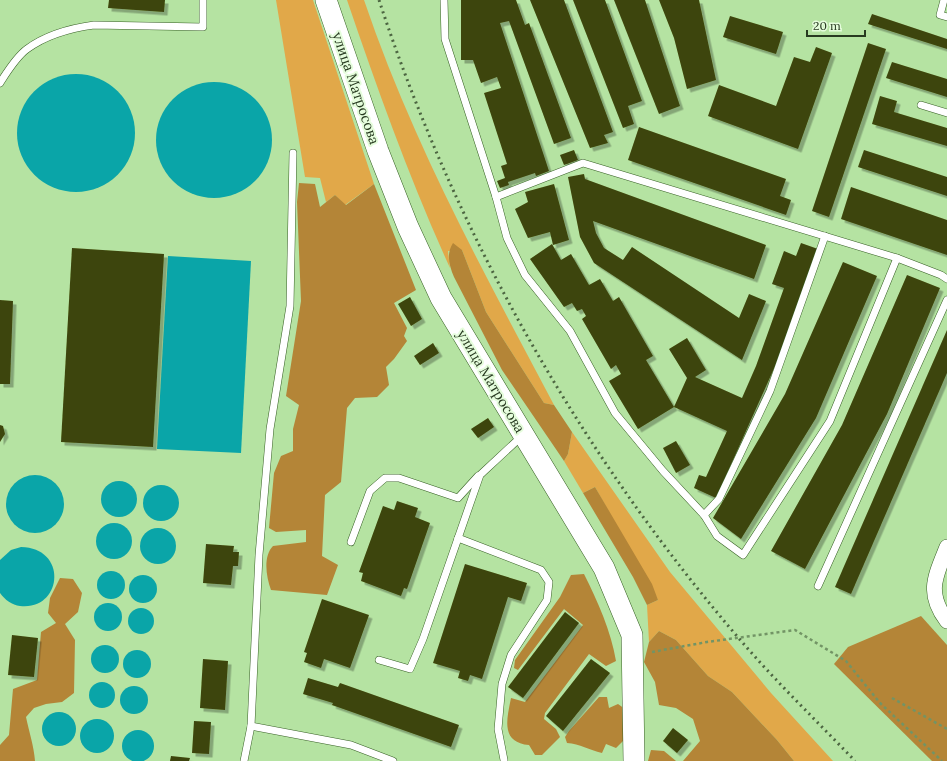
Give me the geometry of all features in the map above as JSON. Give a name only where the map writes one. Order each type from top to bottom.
[{"type":"main road","name":"улица Матросова","points":[[326,0],[378,151],[408,227],[441,298],[604,568],[632,635],[634,761]]},
{"type":"street","points":[[947,548],[934,585],[935,599],[947,622]]},
{"type":"lane","points":[[0,83],[26,49],[53,36],[81,27],[94,25],[203,27],[203,0]]},
{"type":"lane","points":[[444,0],[445,39],[496,197],[507,238],[525,275],[570,331],[615,413],[663,471],[704,515],[717,536],[743,555],[830,421],[897,258]]},
{"type":"lane","points":[[944,0],[940,14],[947,17]]},
{"type":"lane","points":[[921,105],[947,113]]},
{"type":"lane","points":[[244,761],[251,726],[259,555],[269,445],[290,306],[293,153]]},
{"type":"lane","points":[[496,197],[583,163],[897,258],[941,275],[947,279]]},
{"type":"lane","points":[[704,515],[718,498],[770,391],[825,236]]},
{"type":"lane","points":[[818,586],[947,300]]},
{"type":"lane","points":[[351,542],[370,491],[385,478],[399,478],[458,498],[480,475],[523,435]]},
{"type":"lane","points":[[379,660],[410,669],[423,639],[480,475]]},
{"type":"lane","points":[[458,538],[541,570],[549,582],[547,600],[511,655],[502,684],[498,729],[504,760]]},
{"type":"lane","points":[[251,726],[350,745],[393,761]]},
{"type":"path","points":[[632,656],[707,642],[795,630],[846,661],[880,704],[942,761]]},
{"type":"path","points":[[892,698],[947,729]]},
{"type":"shaded area","points":[[276,0],[313,0],[374,184],[345,205],[335,195],[326,202],[320,178],[305,177]]},
{"type":"shaded area","points":[[347,0],[364,0],[404,105],[427,156],[476,256],[554,405],[544,403],[486,312],[462,250],[448,251],[450,268],[421,202],[395,135]]},
{"type":"shaded area","points":[[299,183],[315,184],[320,207],[335,195],[346,205],[374,184],[416,290],[394,303],[407,328],[404,336],[407,341],[386,367],[389,385],[377,397],[355,398],[347,408],[341,482],[325,495],[322,556],[338,565],[327,595],[271,590],[266,567],[268,555],[273,546],[306,542],[306,530],[276,532],[269,528],[274,473],[281,456],[293,451],[293,429],[299,405],[286,396],[301,301],[297,202]]},
{"type":"shaded area","points":[[453,243],[462,250],[486,312],[544,403],[554,405],[572,432],[568,454],[564,461],[502,370],[454,277],[449,260]]},
{"type":"shaded area","points":[[572,432],[670,572],[771,693],[833,761],[794,761],[777,740],[732,692],[708,676],[676,640],[659,631],[649,642],[647,605],[658,600],[595,487],[583,493],[564,461],[568,454]]},
{"type":"shaded area","points":[[595,487],[652,584],[658,600],[647,605],[633,577],[583,493]]},
{"type":"shaded area","points":[[584,574],[603,617],[611,639],[616,661],[606,666],[589,654],[545,713],[544,719],[556,729],[560,737],[542,755],[535,755],[529,745],[520,743],[513,739],[510,734],[507,721],[511,698],[525,702],[583,625],[564,609],[518,670],[514,668],[515,660],[560,597],[571,575]]},
{"type":"shaded area","points":[[60,578],[73,579],[82,593],[78,612],[65,624],[75,640],[74,693],[62,702],[46,704],[34,708],[26,717],[33,744],[35,761],[0,761],[0,745],[9,735],[13,689],[37,680],[41,632],[56,623],[48,613],[50,598]]},
{"type":"shaded area","points":[[921,616],[947,645],[947,761],[932,761],[834,664],[848,647]]},
{"type":"shaded area","points":[[659,631],[676,640],[708,676],[732,692],[777,740],[794,761],[683,761],[700,741],[693,719],[676,708],[659,705],[655,682],[644,662],[649,642]]},
{"type":"shaded area","points":[[599,697],[607,697],[609,708],[618,704],[625,709],[623,741],[616,748],[606,744],[602,753],[567,743],[565,737]]},
{"type":"shaded area","points":[[651,750],[664,751],[676,761],[648,761]]},
{"type":"water","points":[[76,74],[87,75],[109,84],[125,100],[134,122],[134,144],[125,166],[109,182],[87,191],[76,192],[65,191],[43,182],[27,166],[18,144],[17,133],[18,122],[27,100],[43,84],[65,75]]},
{"type":"water","points":[[214,82],[236,86],[246,91],[255,99],[263,108],[268,118],[272,140],[268,162],[263,172],[255,181],[246,189],[236,194],[214,198],[192,194],[182,189],[173,181],[165,172],[160,162],[156,140],[160,118],[165,108],[173,99],[182,91],[192,86]]},
{"type":"water","points":[[168,256],[251,261],[241,453],[157,449]]},
{"type":"water","points":[[29,475],[41,475],[56,483],[64,498],[64,510],[56,525],[41,533],[29,533],[14,525],[6,510],[6,498],[14,483]]},
{"type":"water","points":[[123,481],[132,486],[136,492],[136,506],[132,512],[123,517],[115,517],[106,512],[102,506],[101,495],[106,486],[112,482]]},
{"type":"water","points":[[165,485],[174,490],[178,496],[178,510],[174,516],[165,521],[157,521],[148,516],[144,510],[143,499],[148,490],[154,486]]},
{"type":"water","points":[[118,523],[127,528],[131,534],[131,548],[127,554],[118,559],[110,559],[101,554],[97,548],[96,537],[101,528],[107,524]]},
{"type":"water","points":[[162,528],[171,533],[175,539],[175,553],[171,559],[162,564],[154,564],[145,559],[141,553],[140,542],[145,533],[151,529]]},
{"type":"water","points":[[21,547],[36,550],[47,557],[53,567],[54,579],[51,590],[45,599],[34,605],[14,605],[6,600],[0,593],[0,560],[11,550]]},
{"type":"water","points":[[111,571],[121,575],[125,585],[121,595],[111,599],[101,595],[97,585],[101,575]]},
{"type":"water","points":[[143,575],[153,579],[157,589],[153,599],[143,603],[133,599],[129,589],[133,579]]},
{"type":"water","points":[[108,603],[118,607],[122,617],[118,627],[108,631],[98,627],[94,617],[98,607]]},
{"type":"water","points":[[141,608],[150,612],[154,621],[150,630],[141,634],[132,630],[128,621],[132,612]]},
{"type":"water","points":[[105,645],[115,649],[119,659],[115,669],[105,673],[95,669],[91,659],[95,649]]},
{"type":"water","points":[[137,650],[147,654],[151,664],[147,674],[137,678],[127,674],[123,664],[127,654]]},
{"type":"water","points":[[102,682],[111,686],[115,695],[111,704],[102,708],[93,704],[89,695],[93,686]]},
{"type":"water","points":[[134,686],[144,690],[148,700],[144,710],[134,714],[124,710],[120,700],[124,690]]},
{"type":"water","points":[[62,712],[71,717],[75,722],[75,736],[71,741],[66,745],[56,746],[52,745],[43,736],[42,726],[43,722],[52,713]]},
{"type":"water","points":[[97,719],[109,724],[114,736],[109,748],[97,753],[85,748],[80,736],[85,724]]},
{"type":"water","points":[[135,730],[141,730],[151,737],[154,746],[153,752],[147,759],[141,762],[135,762],[125,755],[122,749],[122,743],[129,733]]},
{"type":"building","points":[[109,0],[165,0],[164,12],[108,8]]},
{"type":"building","points":[[461,0],[516,0],[525,25],[529,23],[571,138],[554,144],[509,21],[500,23],[549,171],[536,176],[535,173],[508,182],[509,185],[500,188],[497,181],[505,178],[501,166],[507,164],[484,93],[501,88],[497,77],[481,83],[473,60],[461,60]]},
{"type":"building","points":[[530,0],[564,0],[613,132],[604,135],[608,143],[590,148]]},
{"type":"building","points":[[573,0],[605,0],[642,101],[628,106],[634,124],[623,128]]},
{"type":"building","points":[[614,0],[645,0],[680,106],[659,114]]},
{"type":"building","points":[[659,0],[699,0],[716,80],[687,89],[674,38]]},
{"type":"building","points":[[872,14],[947,39],[947,49],[868,24]]},
{"type":"building","points":[[730,16],[783,32],[776,54],[723,37]]},
{"type":"building","points":[[868,43],[886,49],[829,217],[812,211]]},
{"type":"building","points":[[816,47],[832,53],[798,149],[708,116],[719,85],[776,106],[794,57],[810,62]]},
{"type":"building","points":[[892,62],[947,79],[947,97],[886,78]]},
{"type":"building","points":[[880,96],[897,101],[894,112],[947,128],[947,146],[872,124]]},
{"type":"building","points":[[639,127],[786,179],[780,196],[791,200],[786,215],[628,160]]},
{"type":"building","points":[[574,150],[578,160],[564,165],[560,155]]},
{"type":"building","points":[[864,150],[947,177],[947,196],[858,167]]},
{"type":"building","points":[[584,174],[585,179],[766,245],[754,279],[593,221],[596,233],[604,248],[623,260],[632,247],[739,318],[749,294],[766,301],[742,360],[594,263],[580,237],[568,177]]},
{"type":"building","points":[[554,184],[569,240],[553,245],[550,232],[528,238],[515,209],[528,202],[525,192]]},
{"type":"building","points":[[851,187],[947,220],[947,255],[841,219]]},
{"type":"building","points":[[801,243],[818,249],[776,364],[716,498],[694,488],[699,475],[706,477],[727,431],[674,407],[687,378],[669,349],[687,338],[706,370],[695,377],[742,398],[756,366],[784,288],[772,284],[784,251],[796,256]]},
{"type":"building","points":[[552,244],[561,260],[571,254],[589,285],[600,279],[613,301],[619,297],[653,356],[646,360],[674,407],[638,429],[609,381],[621,374],[616,365],[611,369],[582,319],[586,316],[582,309],[577,311],[572,303],[564,307],[530,259]]},
{"type":"building","points":[[72,248],[164,254],[153,447],[61,442]]},
{"type":"building","points":[[843,262],[877,276],[816,418],[741,539],[713,518],[785,394]]},
{"type":"building","points":[[907,275],[940,288],[887,414],[805,569],[771,551],[842,425]]},
{"type":"building","points":[[410,297],[422,319],[411,326],[398,304]]},
{"type":"building","points":[[0,300],[13,301],[10,384],[0,384]]},
{"type":"building","points":[[947,330],[947,373],[851,594],[835,587]]},
{"type":"building","points":[[433,343],[439,353],[420,365],[414,356]]},
{"type":"building","points":[[488,418],[494,427],[478,438],[471,429]]},
{"type":"building","points":[[0,425],[3,426],[5,434],[0,442]]},
{"type":"building","points":[[676,441],[690,465],[676,473],[663,448]]},
{"type":"building","points":[[397,501],[418,508],[415,517],[430,523],[407,589],[404,588],[401,596],[361,581],[363,573],[359,572],[383,506],[394,510]]},
{"type":"building","points":[[206,544],[234,546],[233,552],[239,552],[238,566],[233,566],[231,585],[203,583]]},
{"type":"building","points":[[465,564],[527,583],[521,601],[508,597],[482,679],[470,675],[468,681],[458,678],[460,671],[433,663]]},
{"type":"building","points":[[322,599],[369,615],[350,668],[324,659],[321,668],[304,662],[307,653],[304,652]]},
{"type":"building","points":[[565,612],[579,623],[523,698],[508,687]]},
{"type":"building","points":[[12,635],[38,638],[34,677],[8,675]]},
{"type":"building","points":[[203,659],[228,661],[225,710],[200,708]]},
{"type":"building","points":[[591,659],[610,673],[563,731],[546,716]]},
{"type":"building","points":[[308,678],[338,687],[340,683],[459,725],[451,747],[332,705],[333,703],[303,694]]},
{"type":"building","points":[[194,721],[211,722],[209,754],[192,753]]},
{"type":"building","points":[[673,728],[688,740],[677,753],[663,741]]},
{"type":"building","points":[[171,756],[190,758],[189,761],[170,761]]},
{"type":"railway","points":[[379,0],[410,86],[445,171],[484,254],[527,335],[574,414],[624,490],[678,564],[750,651],[855,761]]}]
